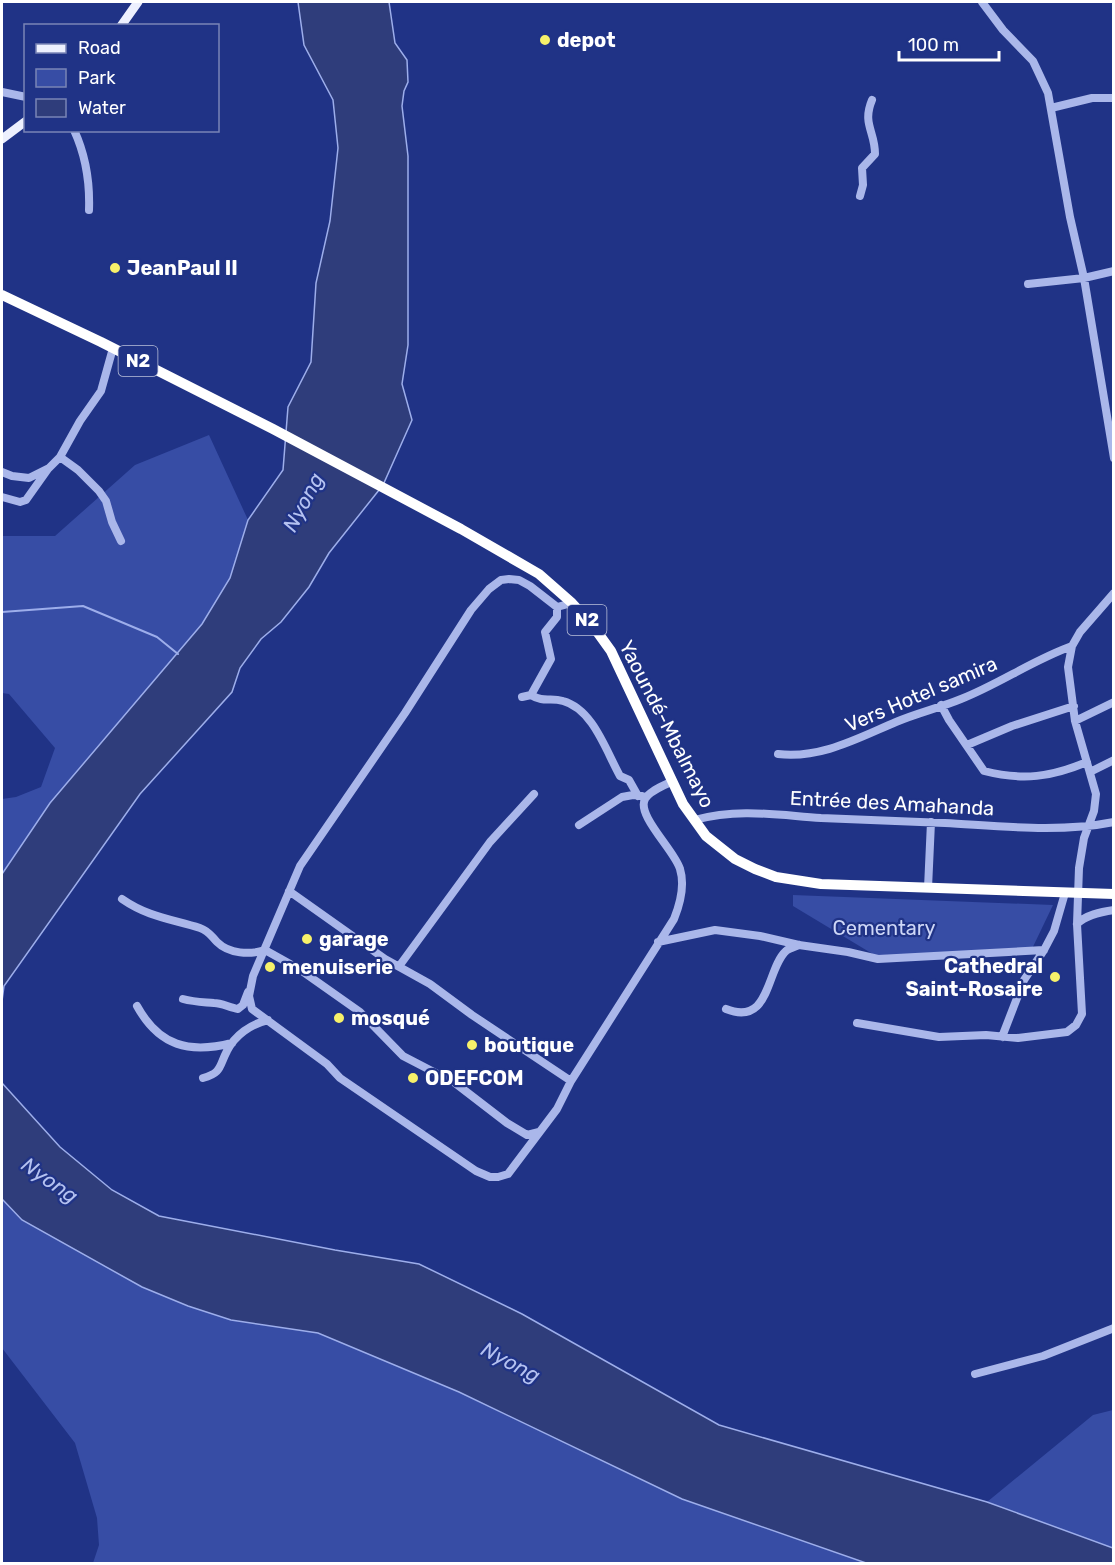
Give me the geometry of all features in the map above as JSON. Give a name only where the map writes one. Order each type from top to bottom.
[{"type":"highway","name":"N2","points":[[2,295],[113,348]]},
{"type":"highway","name":"Yaoundé-Mbalmayo","points":[[113,348],[398,495],[539,574],[572,603],[611,651],[672,781],[694,820],[706,836],[735,859],[776,877],[820,884],[1113,894]]},
{"type":"main road","points":[[122,24],[138,2]]},
{"type":"main road","points":[[2,139],[24,122]]},
{"type":"street","points":[[982,2],[1003,30],[1033,61],[1043,81],[1051,108],[1070,217],[1084,278],[1113,458]]},
{"type":"street","points":[[2,92],[24,97]]},
{"type":"street","points":[[1051,108],[1092,98],[1113,98]]},
{"type":"street","points":[[860,196],[863,185],[862,168],[875,153],[875,141],[868,123],[868,110],[872,100]]},
{"type":"street","points":[[75,132],[90,184],[89,210]]},
{"type":"street","points":[[1028,284],[1084,278],[1113,271]]},
{"type":"street","points":[[2,497],[20,502],[26,500],[49,468],[60,458],[80,421],[101,391],[113,348]]},
{"type":"street","points":[[60,458],[78,470],[106,501],[121,541]]},
{"type":"street","points":[[2,472],[29,478],[49,468]]},
{"type":"street","points":[[183,999],[201,1004],[216,1003],[238,1009],[243,1005],[259,960],[265,950],[267,939],[300,866],[405,713],[471,610],[489,589],[503,579],[519,580],[557,607]]},
{"type":"street","points":[[857,1023],[939,1037],[986,1035],[1018,1038],[1068,1032],[1076,1025],[1082,1014],[1077,924],[1080,855],[1094,811],[1096,794],[1076,721],[1068,667],[1072,646],[1090,619],[1113,595]]},
{"type":"street","points":[[557,607],[572,603]]},
{"type":"street","points":[[531,695],[551,659],[545,632],[557,617],[557,607]]},
{"type":"street","name":"Vers Hotel samira","points":[[778,754],[800,755],[837,747],[961,699],[1044,657],[1072,646]]},
{"type":"street","points":[[249,988],[252,1009],[327,1064],[340,1078],[463,1163],[483,1174],[498,1177],[508,1174],[557,1109],[674,919],[679,906],[682,877],[676,859],[645,815],[643,796],[629,780],[620,776],[584,713],[563,701],[539,700],[531,695],[522,697]]},
{"type":"street","points":[[1076,721],[1113,702]]},
{"type":"street","points":[[941,705],[984,771],[1030,777],[1050,776],[1087,762]]},
{"type":"street","points":[[967,745],[1012,726],[1074,706]]},
{"type":"street","points":[[1090,772],[1113,760]]},
{"type":"street","points":[[579,825],[622,797],[643,796],[672,781]]},
{"type":"street","points":[[400,965],[490,842],[534,794]]},
{"type":"street","name":"Entrée des Amahanda","points":[[694,820],[716,814],[751,812],[819,818],[1040,828],[1089,827],[1113,822]]},
{"type":"street","points":[[928,888],[931,822]]},
{"type":"street","points":[[289,891],[385,958],[430,984],[572,1082]]},
{"type":"street","points":[[1002,1036],[1024,980],[1054,931],[1065,893]]},
{"type":"street","points":[[122,899],[139,911],[209,932],[218,943],[230,950],[244,953],[257,953],[265,950],[299,969],[360,1012],[403,1056],[455,1083],[507,1124],[527,1135],[539,1132]]},
{"type":"street","points":[[1077,924],[1098,913],[1113,910]]},
{"type":"street","points":[[658,942],[715,930],[760,936],[878,959],[1044,950]]},
{"type":"street","points":[[726,1009],[742,1012],[756,1007],[787,951],[799,945]]},
{"type":"street","points":[[137,1006],[153,1030],[175,1043],[201,1048],[232,1043]]},
{"type":"street","points":[[203,1078],[214,1075],[219,1070],[232,1043],[246,1030],[256,1023],[268,1020]]},
{"type":"street","points":[[975,1374],[1043,1356],[1113,1328]]},
{"type":"green space","points":[[209,435],[248,520],[230,578],[202,624],[50,803],[2,874],[2,799],[16,797],[41,787],[55,748],[9,694],[2,693],[2,536],[55,536],[135,465]]},
{"type":"green space","name":"Cementary","points":[[793,895],[1053,905],[1030,953],[876,956],[793,906]]},
{"type":"green space","points":[[2,1199],[22,1220],[142,1287],[188,1306],[231,1320],[318,1333],[459,1392],[682,1499],[866,1563],[93,1563],[99,1545],[97,1518],[75,1443],[2,1348]]},
{"type":"green space","points":[[1113,1410],[1113,1548],[987,1502],[1093,1415]]},
{"type":"water","name":"Nyong","points":[[298,2],[389,2],[395,43],[407,60],[408,82],[402,106],[408,156],[408,345],[402,384],[412,420],[383,485],[329,553],[309,587],[281,622],[261,639],[240,668],[232,692],[140,794],[4,986],[2,1001],[2,874],[50,803],[202,624],[230,578],[248,520],[283,470],[288,407],[311,362],[316,283],[330,221],[338,148],[333,100],[304,45]]},
{"type":"water","name":"Nyong","points":[[2,1083],[60,1147],[112,1190],[159,1216],[419,1264],[522,1314],[719,1425],[987,1502],[1113,1548],[1113,1563],[866,1563],[682,1499],[459,1392],[318,1333],[231,1320],[188,1306],[142,1287],[22,1220],[2,1199]]},
{"type":"waterway","points":[[2,612],[83,606],[157,637],[178,654]]},
{"type":"place","name":"depot","points":[[545,40]]},
{"type":"place","name":"JeanPaul II","points":[[115,268]]},
{"type":"place","name":"garage","points":[[307,939]]},
{"type":"place","name":"menuiserie","points":[[270,967]]},
{"type":"place","name":"Cathedral Saint-Rosaire","points":[[1055,977]]},
{"type":"place","name":"mosqué","points":[[339,1018]]},
{"type":"place","name":"boutique","points":[[472,1045]]},
{"type":"place","name":"ODEFCOM","points":[[413,1078]]}]
